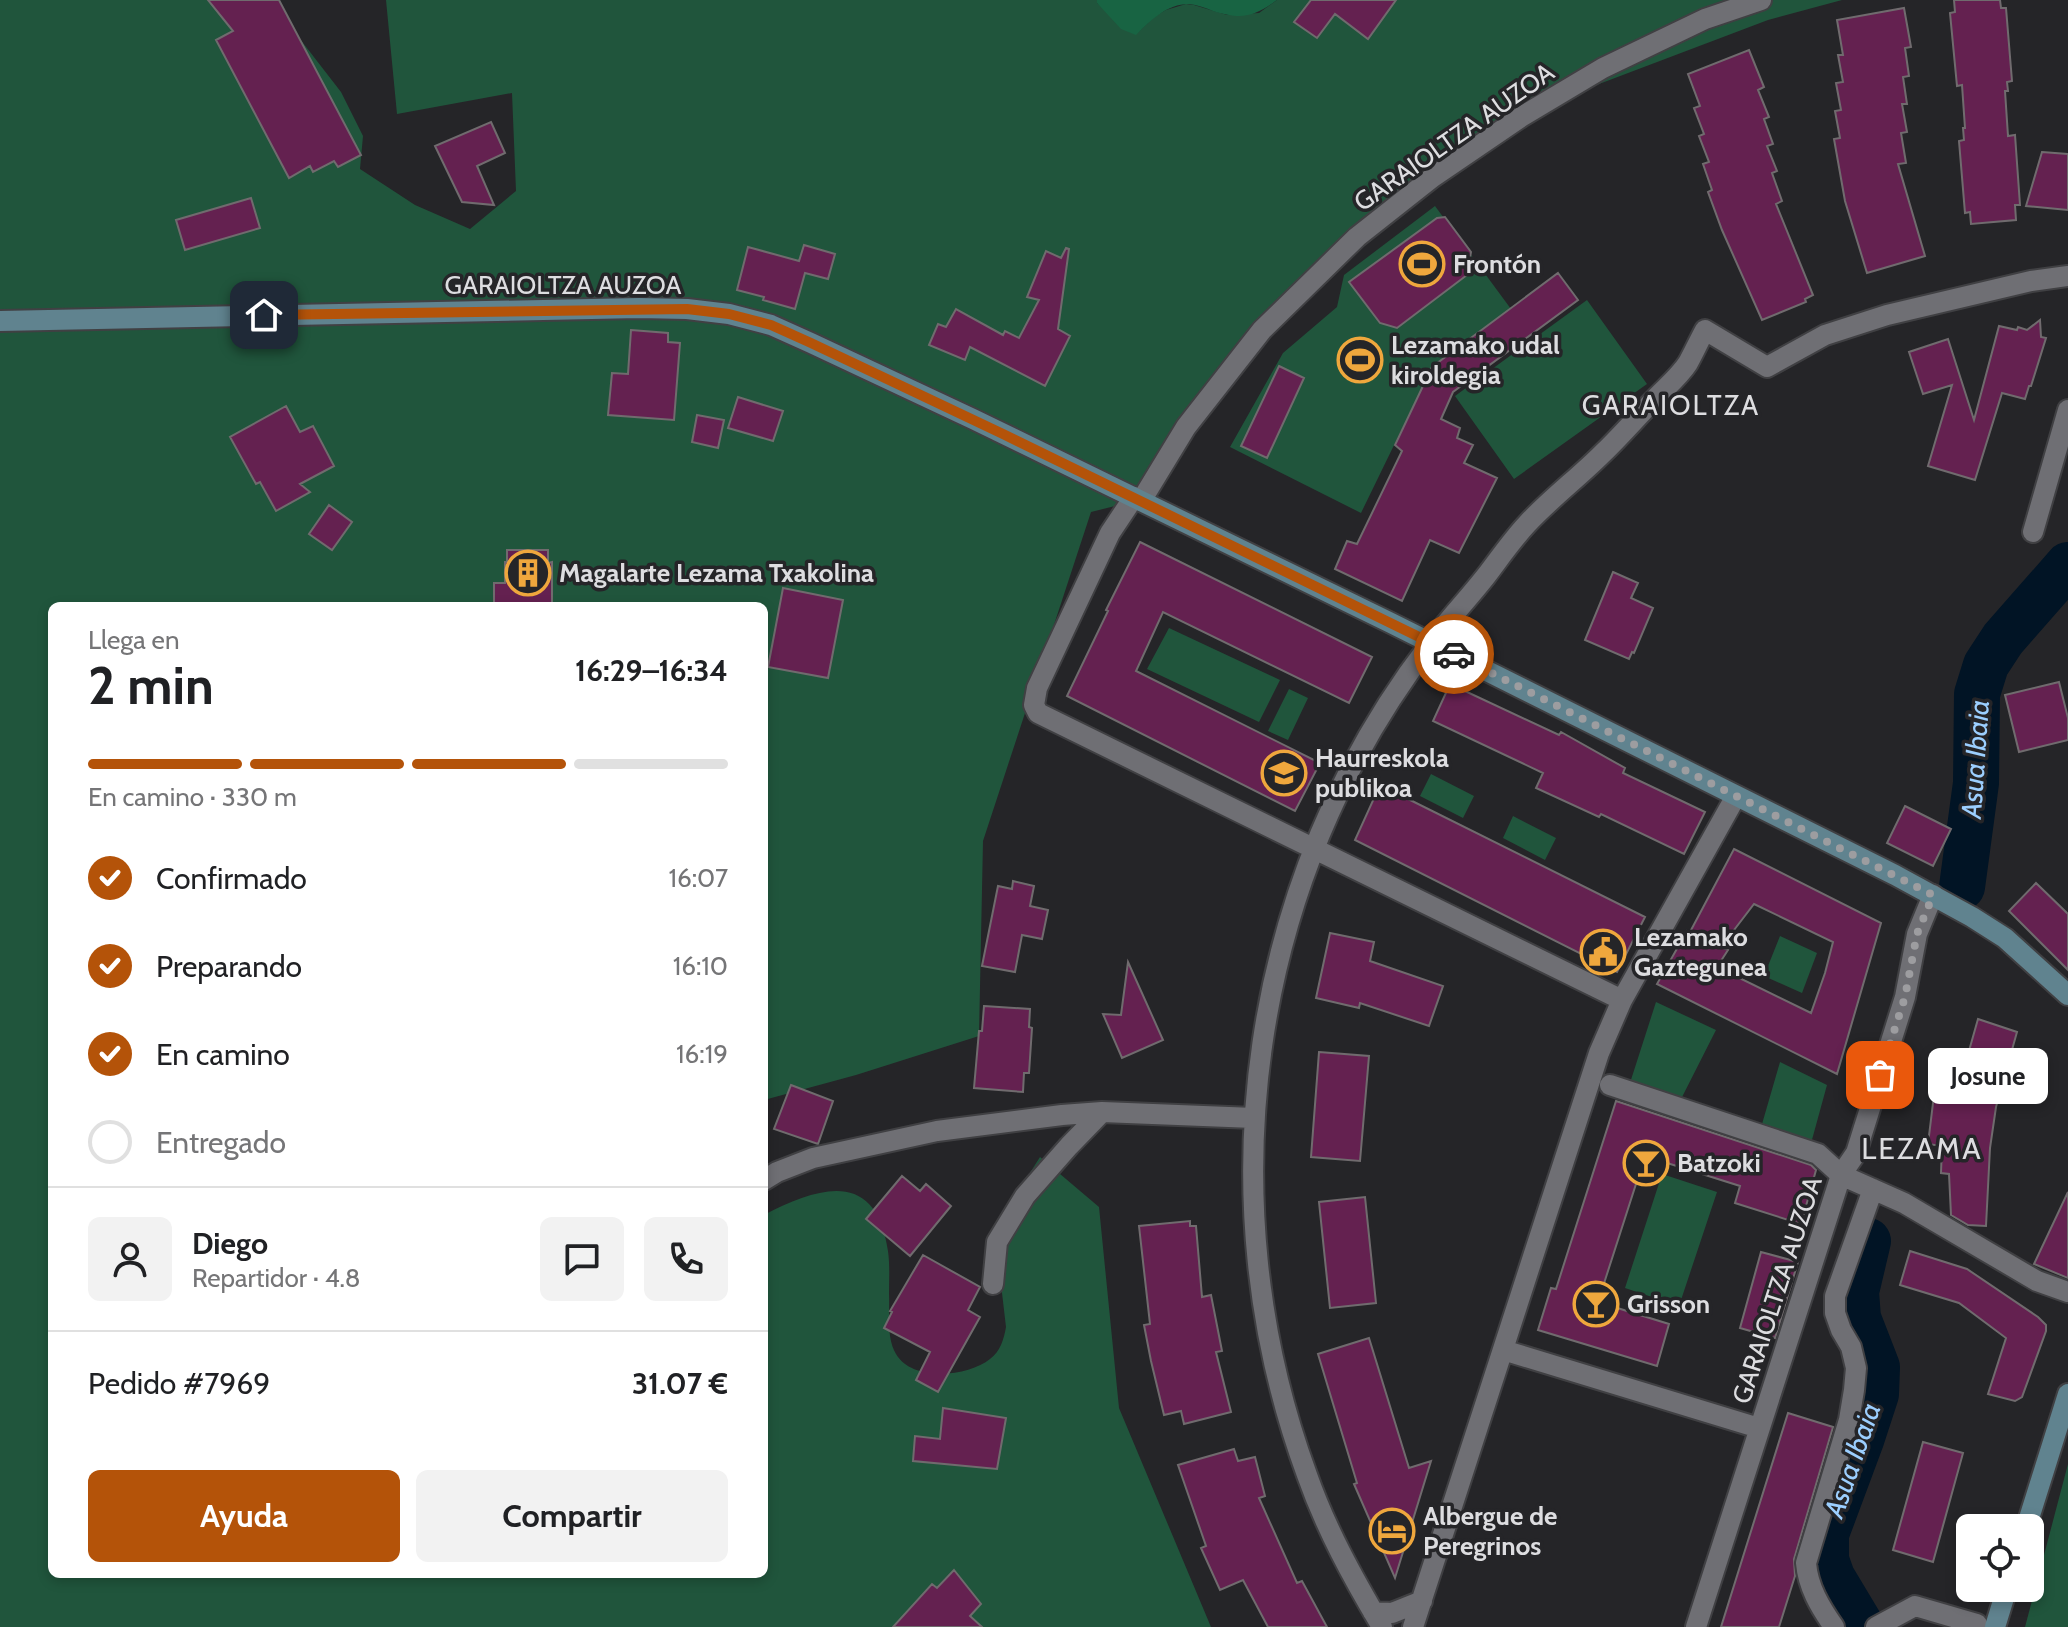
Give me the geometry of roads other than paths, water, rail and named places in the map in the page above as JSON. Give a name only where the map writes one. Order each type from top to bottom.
[{"type":"street","name":"GARAIOLTZA AUZOA","points":[[1622,1000],[1038,713],[1034,705],[1037,688],[1110,533],[1138,499],[1186,427],[1262,330],[1357,237],[1433,177],[1508,125],[1603,68],[1705,19],[1761,0]]},
{"type":"street","points":[[1422,1601],[1377,1619],[1343,1559],[1307,1476],[1283,1400],[1263,1310],[1254,1222],[1252,1139],[1262,1036],[1288,924],[1327,813],[1360,749],[1431,643],[1525,526],[1601,455],[1690,358],[1705,330],[1767,367],[1825,335],[1887,315],[2031,281],[2068,276]]},
{"type":"street","name":"GARAIOLTZA AUZOA","points":[[0,321],[639,308],[729,314],[771,325],[1138,499],[1933,895],[2005,938],[2068,995]]},
{"type":"street","points":[[2033,532],[2068,410]]},
{"type":"street","points":[[1413,1627],[1599,1053],[1622,1000],[1736,796]]},
{"type":"street","name":"GARAIOLTZA AUZOA","points":[[1696,1627],[1841,1175],[1856,1153],[1905,997],[1917,934],[1933,895]]},
{"type":"street","points":[[1610,1085],[1818,1154],[1841,1175],[1904,1203],[2037,1281],[2068,1292]]},
{"type":"street","points":[[768,1178],[813,1158],[937,1131],[1062,1115],[1102,1112],[1254,1118]]},
{"type":"street","points":[[993,1284],[997,1242],[1025,1196],[1102,1112]]},
{"type":"street","points":[[1834,1627],[1812,1591],[1806,1563],[1849,1420],[1854,1390],[1856,1368],[1851,1347],[1835,1313],[1835,1296],[1873,1189]]},
{"type":"street","name":"GARAIOLTZA AUZOA","points":[[1503,1350],[1759,1428]]},
{"type":"street","points":[[2030,1514],[2068,1394]]},
{"type":"street","points":[[1885,1622],[1915,1606],[1986,1626],[1999,1602]]},
{"type":"waterway","name":"Asua Ibaia","points":[[1962,887],[1976,783],[1977,694],[1986,665],[2003,639],[2068,565]]},
{"type":"waterway","name":"Asua Ibaia","points":[[1862,1627],[1832,1577],[1826,1560],[1826,1534],[1876,1394],[1877,1367],[1858,1318],[1856,1292],[1868,1241]]},
{"type":"place","name":"Frontón","points":[[1422,264]]},
{"type":"place","name":"Lezamako udal kiroldegia","points":[[1360,360]]},
{"type":"place","name":"Magalarte Lezama Txakolina","points":[[528,573]]},
{"type":"place","name":"Haurreskola publikoa","points":[[1284,773]]},
{"type":"place","name":"Lezamako Gaztegunea","points":[[1603,952]]},
{"type":"place","name":"Josune","points":[[1880,1075]]},
{"type":"place","name":"Batzoki","points":[[1646,1163]]},
{"type":"place","name":"Grisson","points":[[1596,1304]]},
{"type":"place","name":"Albergue de Peregrinos","points":[[1392,1531]]},
{"type":"district","name":"GARAIOLTZA","points":[[1671,405]]},
{"type":"district","name":"LEZAMA","points":[[1922,1149]]}]
